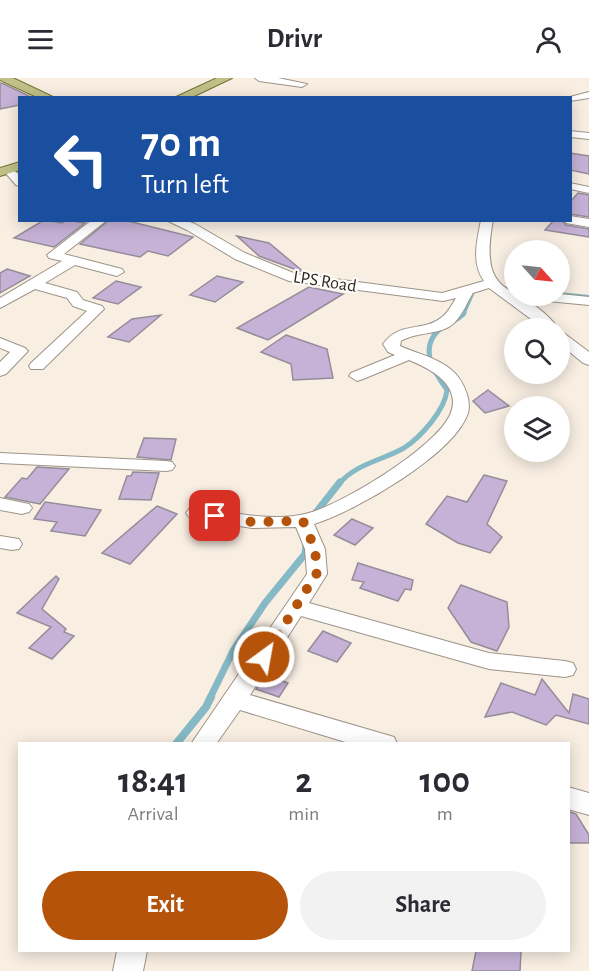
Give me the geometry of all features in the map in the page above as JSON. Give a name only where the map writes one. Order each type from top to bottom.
[{"type":"main road","points":[[4,78],[45,96]]},
{"type":"main road","points":[[184,96],[226,78]]},
{"type":"street","points":[[259,78],[302,84]]},
{"type":"street","points":[[572,98],[589,95]]},
{"type":"street","points":[[572,134],[589,136]]},
{"type":"street","points":[[572,186],[589,190]]},
{"type":"street","points":[[572,220],[589,223]]},
{"type":"street","points":[[97,222],[54,255],[117,272]]},
{"type":"street","name":"LPS Road","points":[[177,222],[191,227],[268,269],[294,278],[443,297],[498,285]]},
{"type":"street","points":[[486,222],[480,244],[481,258],[498,285],[540,318]]},
{"type":"street","points":[[0,304],[74,260]]},
{"type":"street","points":[[34,284],[72,295],[78,303],[97,309],[37,366]]},
{"type":"street","points":[[196,513],[252,522],[303,521],[334,510],[392,475],[438,442],[453,425],[460,410],[456,385],[442,370],[393,349],[391,344],[395,337],[433,327],[449,320],[467,291]]},
{"type":"street","points":[[570,299],[589,301]]},
{"type":"street","points":[[0,343],[20,351],[0,371]]},
{"type":"street","points":[[570,345],[589,360]]},
{"type":"street","points":[[357,376],[409,355]]},
{"type":"street","points":[[0,458],[166,466]]},
{"type":"street","points":[[0,504],[22,508]]},
{"type":"street","points":[[205,742],[264,657],[317,573],[315,549],[303,521]]},
{"type":"street","points":[[295,607],[489,662],[565,669]]},
{"type":"street","points":[[233,699],[378,742]]},
{"type":"street","points":[[570,799],[589,804]]},
{"type":"street","points":[[128,971],[132,952]]},
{"type":"building","points":[[0,83],[29,96],[18,96],[18,105],[0,109]]},
{"type":"building","points":[[572,153],[589,156],[589,174],[572,170]]},
{"type":"building","points":[[578,193],[589,195],[589,217],[572,214],[572,200]]},
{"type":"building","points":[[41,222],[85,223],[54,247],[14,238]]},
{"type":"building","points":[[107,222],[132,222],[193,237],[168,256],[148,251],[140,257],[80,244]]},
{"type":"building","points":[[552,222],[564,222],[566,225],[589,229],[589,237],[545,230]]},
{"type":"building","points":[[237,236],[269,243],[305,273],[259,256]]},
{"type":"building","points":[[7,269],[30,276],[0,293],[0,273]]},
{"type":"building","points":[[217,276],[243,282],[215,302],[190,295]]},
{"type":"building","points":[[116,281],[141,287],[118,304],[93,298]]},
{"type":"building","points":[[309,287],[343,294],[268,340],[237,328]]},
{"type":"building","points":[[161,315],[129,342],[108,337],[132,319]]},
{"type":"building","points":[[286,335],[327,349],[333,378],[293,380],[291,364],[261,352]]},
{"type":"building","points":[[488,390],[504,402],[504,407],[485,413],[473,401]]},
{"type":"building","points":[[144,438],[176,439],[171,460],[137,457]]},
{"type":"building","points":[[37,467],[69,469],[40,504],[5,497],[22,478],[27,479]]},
{"type":"building","points":[[133,472],[159,473],[151,500],[119,499],[127,476],[131,476]]},
{"type":"building","points":[[484,475],[507,481],[487,524],[502,537],[490,553],[458,543],[426,524],[447,496],[467,502]]},
{"type":"building","points":[[45,502],[101,510],[85,536],[51,531],[57,522],[34,519]]},
{"type":"building","points":[[157,506],[177,514],[130,564],[102,553]]},
{"type":"building","points":[[352,519],[373,528],[355,545],[334,535]]},
{"type":"building","points":[[358,563],[413,580],[411,590],[405,589],[398,601],[360,588],[364,582],[352,580]]},
{"type":"building","points":[[56,576],[59,579],[42,609],[66,629],[64,632],[74,636],[52,659],[29,648],[51,627],[17,613]]},
{"type":"building","points":[[461,585],[507,602],[509,627],[497,651],[471,642],[448,608]]},
{"type":"building","points":[[323,631],[351,643],[337,662],[308,651]]},
{"type":"building","points":[[266,675],[288,683],[279,697],[256,689]]},
{"type":"building","points":[[542,679],[569,713],[573,694],[589,699],[589,724],[556,715],[546,725],[512,712],[485,717],[501,683],[535,695]]},
{"type":"building","points":[[570,812],[576,814],[589,835],[589,843],[570,843]]},
{"type":"building","points":[[476,952],[521,952],[520,971],[472,971]]},
{"type":"waterway","points":[[498,288],[504,288]]},
{"type":"waterway","points":[[464,313],[473,292],[477,290]]},
{"type":"waterway","points":[[570,295],[589,297]]},
{"type":"waterway","points":[[339,484],[361,467],[404,448],[418,437],[437,414],[447,390],[430,360],[430,344],[433,336],[440,329],[464,313]]},
{"type":"waterway","points":[[314,515],[340,482]]},
{"type":"waterway","points":[[210,698],[233,651],[265,603],[305,554],[306,545]]},
{"type":"waterway","points":[[178,742],[206,707],[211,697]]},
{"type":"route","points":[[215,516],[252,522],[303,521],[315,549],[317,573],[264,657]]}]
